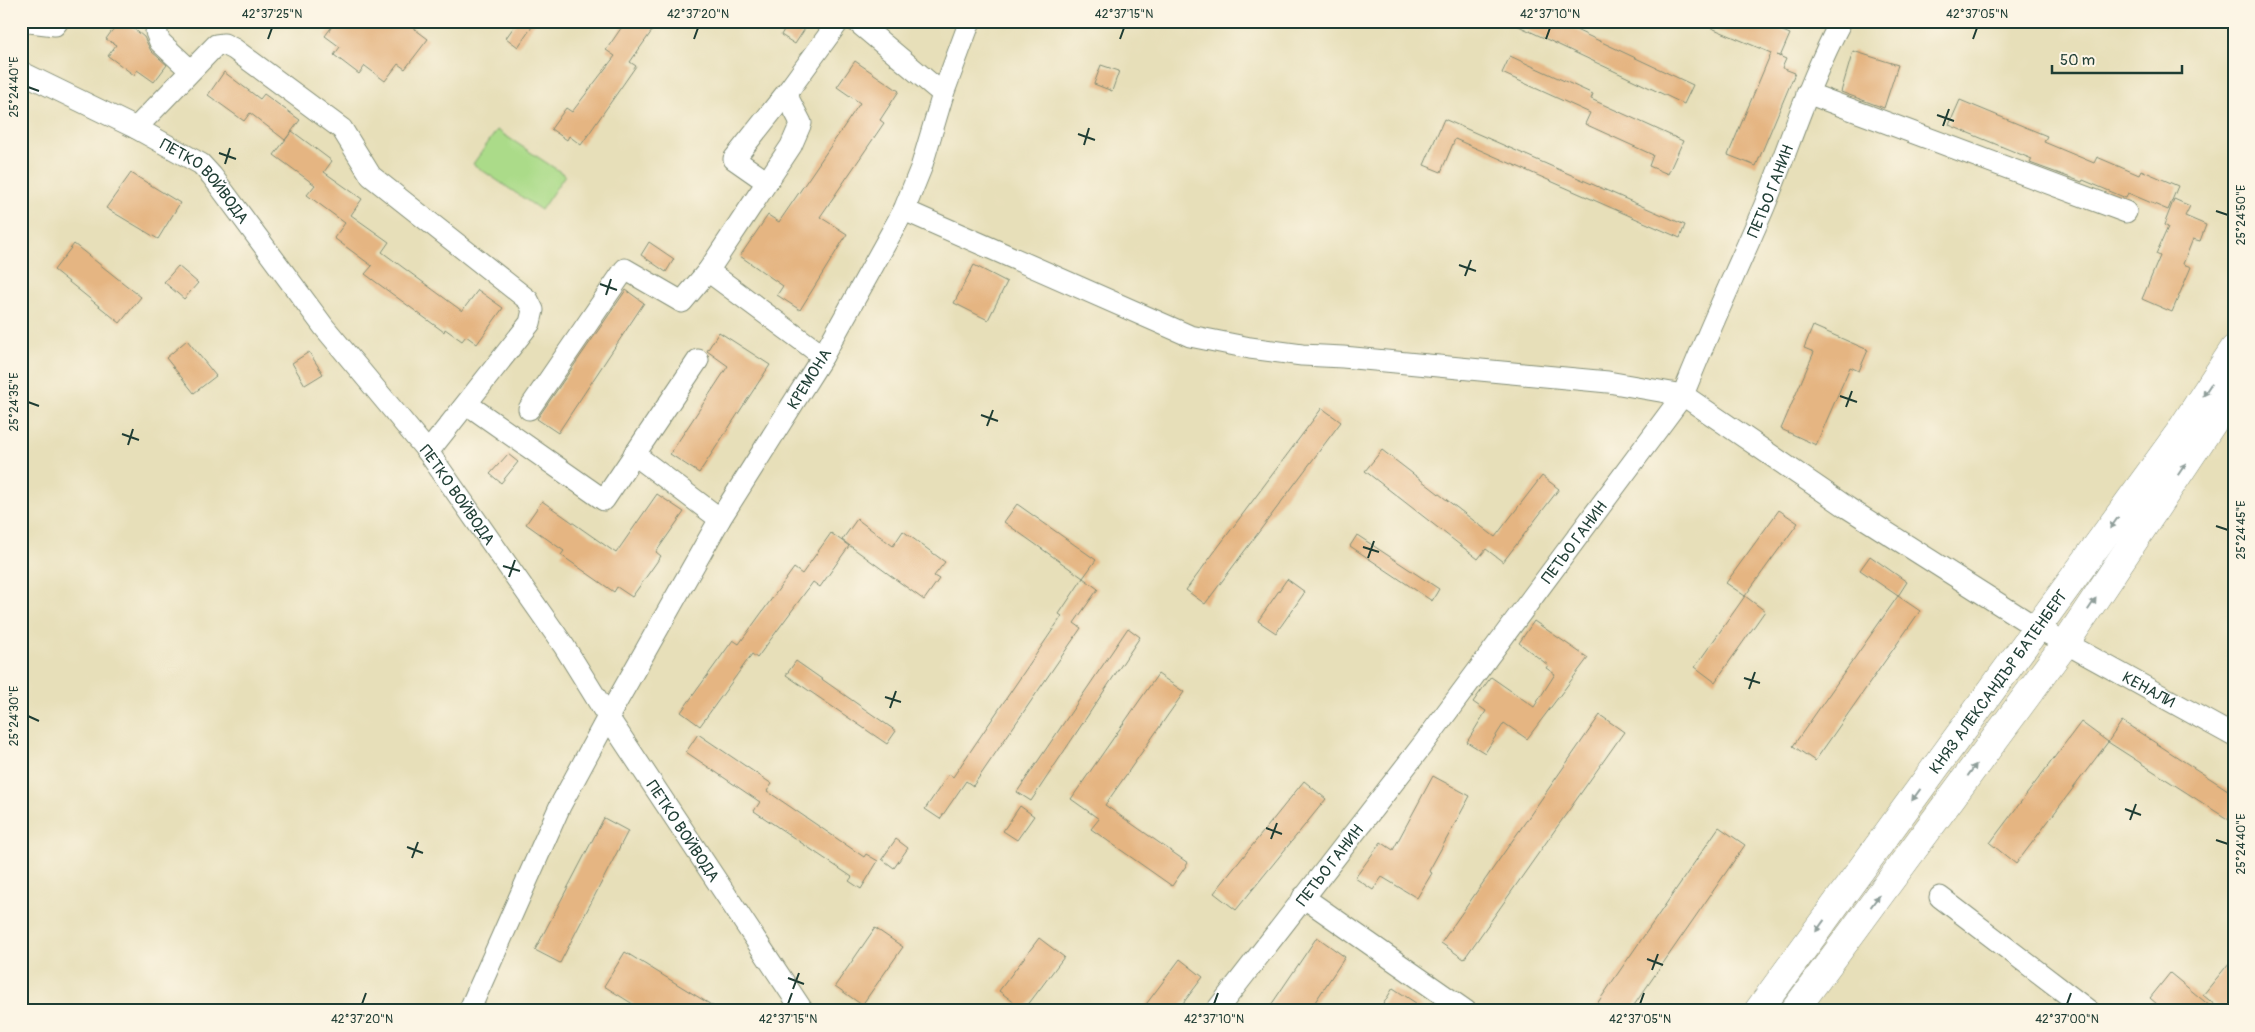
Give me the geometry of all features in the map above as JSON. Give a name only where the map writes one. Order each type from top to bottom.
[{"type":"main road","name":"КНЯЗ АЛЕКСАНДЪР БАТЕНБЕРГ","points":[[1758,1011],[2179,433],[2234,349]]},
{"type":"main road","name":"КНЯЗ АЛЕКСАНДЪР БАТЕНБЕРГ","points":[[1794,1011],[2065,644],[2234,391]]},
{"type":"street","points":[[21,21],[55,25],[58,21]]},
{"type":"street","points":[[160,21],[156,32],[160,42],[190,70]]},
{"type":"street","points":[[767,182],[734,159],[840,21]]},
{"type":"street","points":[[856,21],[944,94]]},
{"type":"street","name":"КРЕМОНА","points":[[470,1006],[560,806],[720,519],[823,356],[904,210],[970,21]]},
{"type":"street","name":"ПЕТЬО ГАНИН","points":[[1216,1011],[1424,743],[1683,395],[1708,331],[1764,206],[1821,58],[1841,21]]},
{"type":"street","points":[[136,128],[216,44],[224,44],[234,49],[342,129],[371,176],[528,300],[533,310],[530,323],[428,452]]},
{"type":"street","name":"ПЕТКО ВОЙВОДА","points":[[21,72],[136,128],[201,164],[212,176],[324,327],[428,452],[564,646],[608,718],[803,1011]]},
{"type":"street","points":[[529,409],[625,270],[682,302],[708,271],[791,146],[801,123],[789,100],[788,91]]},
{"type":"street","points":[[1807,93],[2126,212]]},
{"type":"street","points":[[904,210],[1190,336],[1250,348],[1294,354],[1608,382],[1683,395]]},
{"type":"street","points":[[708,271],[823,356]]},
{"type":"street","points":[[467,404],[604,500],[698,360]]},
{"type":"street","name":"КЕНАЛИ","points":[[1683,395],[1848,508],[2038,629],[2234,736]]},
{"type":"street","points":[[634,454],[720,519]]},
{"type":"street","points":[[1940,897],[2089,1011]]},
{"type":"street","points":[[1303,898],[1466,1011]]},
{"type":"green space","points":[[497,130],[565,175],[541,210],[473,164]]},
{"type":"building","points":[[119,21],[137,21],[133,28],[144,37],[151,51],[167,65],[154,82],[137,70],[134,75],[108,56],[116,45],[106,39]]},
{"type":"building","points":[[336,21],[404,21],[428,39],[405,69],[398,64],[385,81],[365,66],[359,74],[334,55],[340,47],[325,36]]},
{"type":"building","points":[[518,21],[536,21],[518,47],[506,38]]},
{"type":"building","points":[[626,21],[659,21],[630,62],[636,66],[581,145],[569,136],[567,140],[551,129],[566,108],[572,112],[615,56],[606,50]]},
{"type":"building","points":[[789,21],[810,21],[795,44],[781,35]]},
{"type":"building","points":[[1508,21],[1557,21],[1693,85],[1684,104]]},
{"type":"building","points":[[1695,21],[1759,21],[1790,34],[1780,56],[1786,59],[1782,68],[1795,73],[1756,166],[1728,155],[1771,53]]},
{"type":"building","points":[[1853,51],[1898,65],[1884,108],[1841,92]]},
{"type":"building","points":[[1510,56],[1593,94],[1591,99],[1683,141],[1668,174],[1649,166],[1653,155],[1585,124],[1590,113],[1502,73]]},
{"type":"building","points":[[855,61],[899,91],[880,120],[884,123],[820,217],[847,234],[800,310],[777,295],[783,286],[740,256],[768,215],[779,222],[860,103],[837,87]]},
{"type":"building","points":[[1101,65],[1119,71],[1112,91],[1094,84]]},
{"type":"building","points":[[224,72],[260,99],[264,94],[300,120],[285,140],[250,113],[244,121],[208,95]]},
{"type":"building","points":[[1960,100],[2047,136],[2044,142],[2094,163],[2097,157],[2139,175],[2141,170],[2178,186],[2168,210],[2128,193],[2126,198],[2083,180],[2082,182],[2030,163],[2032,159],[1949,125]]},
{"type":"building","points":[[1444,119],[1685,225],[1680,238],[1455,139],[1441,172],[1424,165]]},
{"type":"building","points":[[292,131],[332,161],[324,172],[362,199],[351,215],[389,242],[382,252],[462,311],[478,290],[503,308],[477,344],[466,336],[462,341],[445,329],[444,332],[365,274],[372,266],[334,238],[345,223],[307,195],[315,185],[274,155]]},
{"type":"building","points":[[131,173],[180,203],[158,239],[106,208]]},
{"type":"building","points":[[2174,199],[2190,206],[2185,216],[2206,225],[2200,241],[2193,239],[2183,264],[2191,267],[2172,312],[2142,299],[2160,256],[2156,254],[2168,227],[2164,225]]},
{"type":"building","points":[[649,242],[674,259],[666,272],[641,255]]},
{"type":"building","points":[[74,244],[141,297],[120,323],[54,270]]},
{"type":"building","points":[[974,265],[1007,282],[988,320],[954,303]]},
{"type":"building","points":[[178,266],[198,283],[184,299],[164,282]]},
{"type":"building","points":[[626,290],[644,303],[558,433],[537,419]]},
{"type":"building","points":[[1813,326],[1868,350],[1859,371],[1850,367],[1816,445],[1781,429],[1814,352],[1804,348]]},
{"type":"building","points":[[719,332],[770,365],[699,473],[670,454],[728,366],[707,351]]},
{"type":"building","points":[[187,340],[216,376],[194,393],[166,358]]},
{"type":"building","points":[[309,352],[323,374],[305,385],[292,363]]},
{"type":"building","points":[[1322,408],[1341,422],[1205,604],[1186,590]]},
{"type":"building","points":[[1382,450],[1495,537],[1542,476],[1559,489],[1503,562],[1486,549],[1478,559],[1365,471]]},
{"type":"building","points":[[508,454],[518,462],[501,483],[490,474]]},
{"type":"building","points":[[657,494],[684,512],[656,552],[661,556],[632,597],[617,587],[614,592],[561,555],[564,551],[526,524],[542,501],[616,553]]},
{"type":"building","points":[[1017,504],[1096,560],[1083,578],[1004,522]]},
{"type":"building","points":[[1779,510],[1798,523],[1745,596],[1726,583]]},
{"type":"building","points":[[857,519],[893,546],[903,531],[945,562],[934,576],[939,579],[924,600],[842,540]]},
{"type":"building","points":[[831,533],[849,546],[820,587],[813,582],[757,658],[752,654],[700,726],[681,712],[733,640],[739,644],[794,568],[802,574]]},
{"type":"building","points":[[1357,535],[1439,589],[1432,601],[1350,546]]},
{"type":"building","points":[[1870,556],[1907,582],[1898,596],[1860,570]]},
{"type":"building","points":[[1083,578],[1098,589],[1074,623],[1081,628],[973,786],[966,781],[940,819],[925,809],[949,774],[953,777],[1062,616],[1059,614]]},
{"type":"building","points":[[1287,579],[1305,592],[1276,633],[1258,621]]},
{"type":"building","points":[[1745,596],[1765,611],[1715,682],[1695,667]]},
{"type":"building","points":[[1898,596],[1920,611],[1815,761],[1793,746]]},
{"type":"building","points":[[1534,621],[1588,658],[1527,739],[1504,723],[1485,753],[1467,742],[1486,711],[1473,702],[1491,677],[1534,707],[1555,674],[1546,668],[1548,665],[1519,643]]},
{"type":"building","points":[[1128,628],[1140,637],[1031,801],[1017,792]]},
{"type":"building","points":[[796,661],[896,731],[887,744],[786,675]]},
{"type":"building","points":[[1158,674],[1184,692],[1105,805],[1188,863],[1172,886],[1091,829],[1099,819],[1071,799]]},
{"type":"building","points":[[1600,715],[1624,732],[1464,959],[1441,943]]},
{"type":"building","points":[[2122,721],[2234,794],[2234,813],[2229,820],[2108,742]]},
{"type":"building","points":[[2081,722],[2108,742],[2016,864],[1990,843]]},
{"type":"building","points":[[698,734],[772,784],[767,791],[864,857],[866,854],[878,861],[861,889],[849,881],[852,877],[754,811],[760,802],[686,752]]},
{"type":"building","points":[[1433,776],[1470,796],[1429,871],[1432,873],[1417,898],[1382,877],[1373,890],[1355,878],[1381,842],[1393,850]]},
{"type":"building","points":[[1304,781],[1326,799],[1236,910],[1214,893]]},
{"type":"building","points":[[1020,806],[1034,816],[1017,840],[1003,831]]},
{"type":"building","points":[[604,818],[628,831],[560,963],[535,950]]},
{"type":"building","points":[[1719,827],[1745,845],[1630,1011],[1592,1011]]},
{"type":"building","points":[[896,839],[908,848],[894,868],[882,859]]},
{"type":"building","points":[[875,928],[903,947],[862,1005],[835,986]]},
{"type":"building","points":[[1317,937],[1345,957],[1309,1011],[1267,1011]]},
{"type":"building","points":[[1039,938],[1064,957],[1024,1010],[999,991]]},
{"type":"building","points":[[625,952],[721,1011],[644,1011],[604,986]]},
{"type":"building","points":[[2234,957],[2234,1011],[2222,1011],[2203,995]]},
{"type":"building","points":[[1180,959],[1203,977],[1177,1011],[1141,1011]]},
{"type":"building","points":[[2170,973],[2216,1011],[2165,1011],[2150,998]]},
{"type":"building","points":[[1393,988],[1428,1011],[1379,1011]]}]
